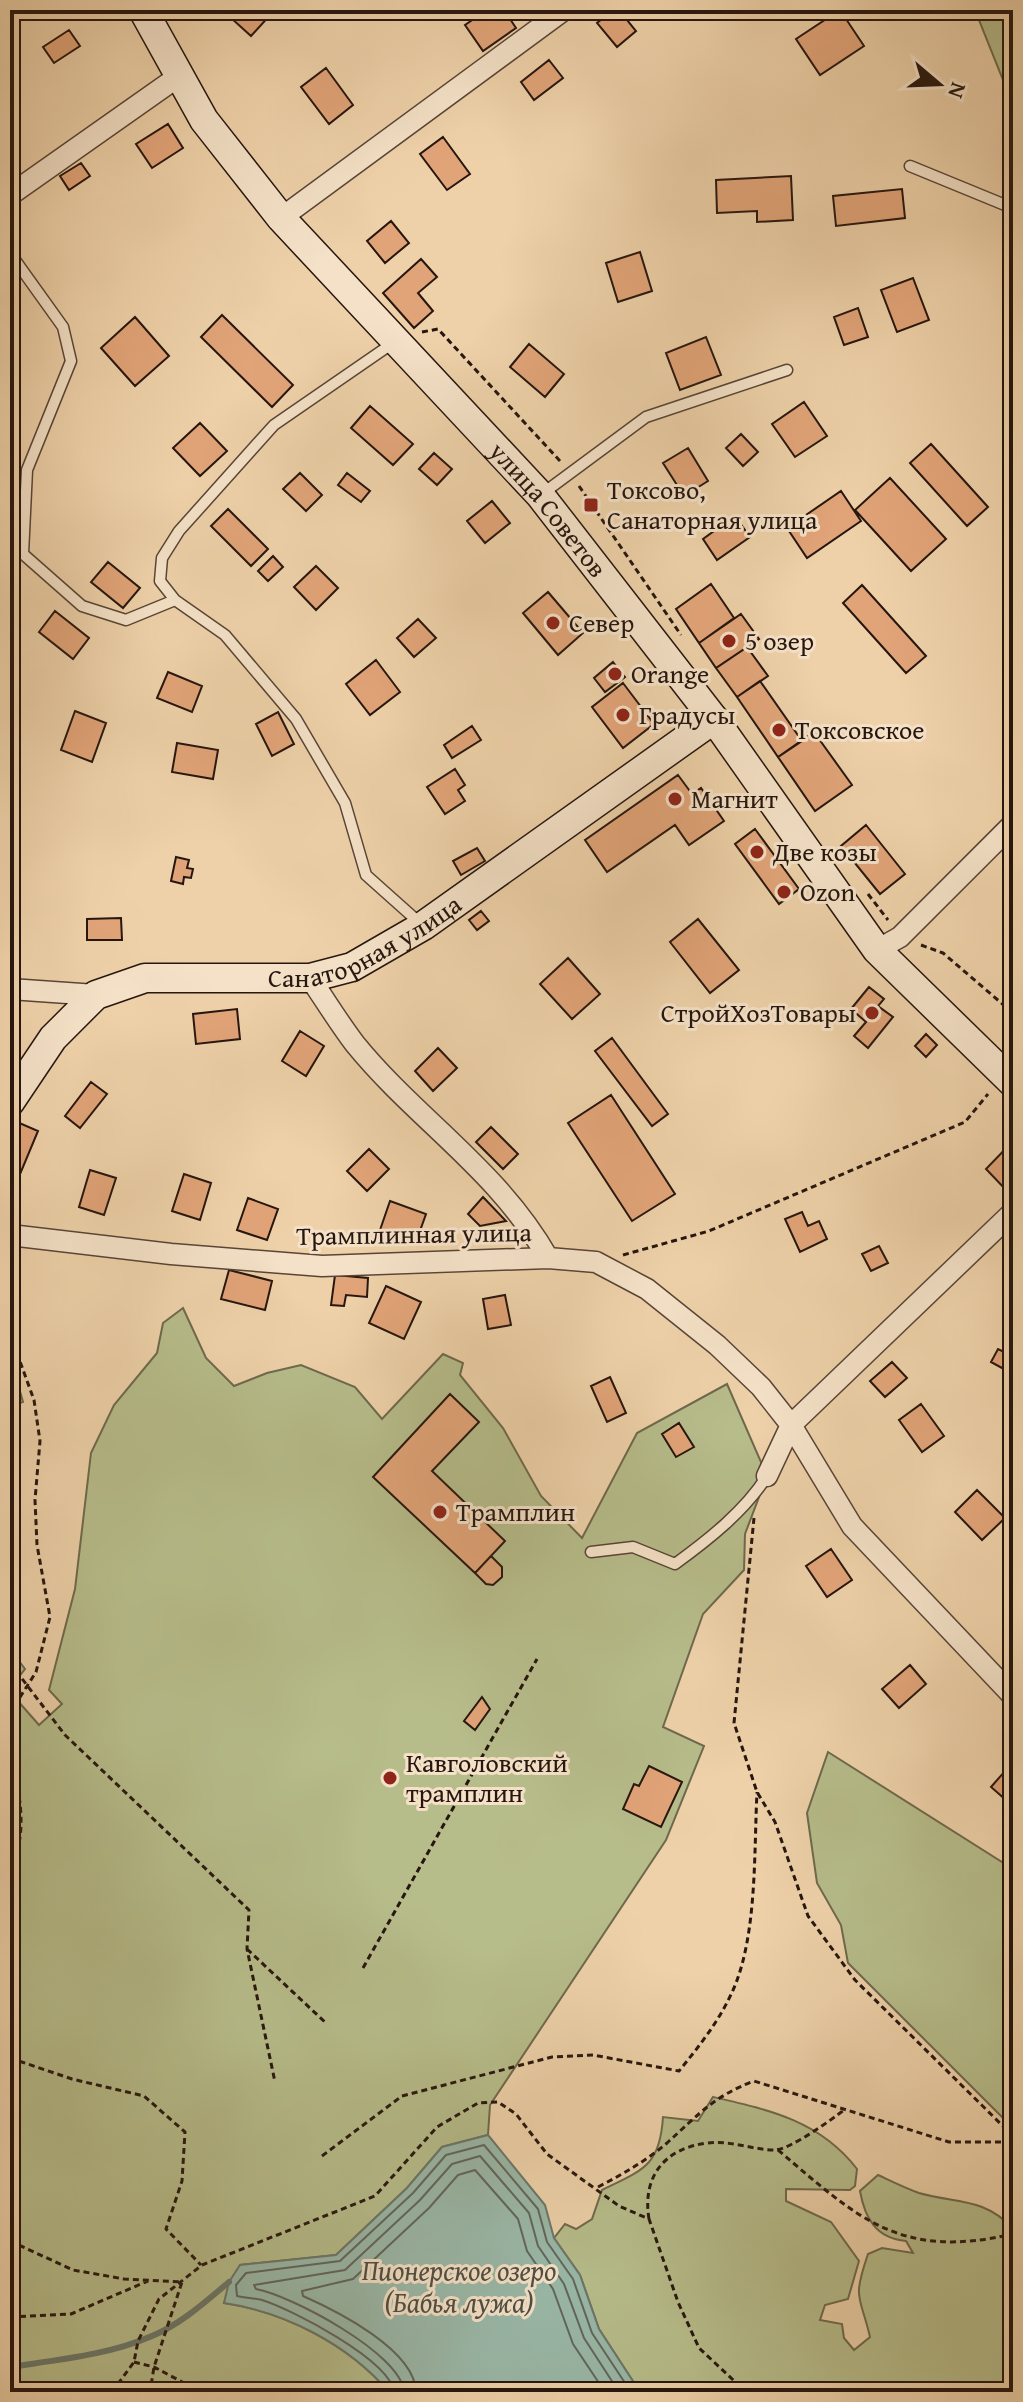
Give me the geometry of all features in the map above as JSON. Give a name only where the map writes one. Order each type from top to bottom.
[{"type":"main road","name":"улица Советов","points":[[143,10],[204,120],[281,218],[540,495],[714,719],[877,950],[1008,1079]]},
{"type":"main road","name":"Санаторная улица","points":[[10,1102],[53,1038],[96,995],[145,978],[310,978],[352,967],[423,926],[714,719]]},
{"type":"street","points":[[281,218],[564,10]]},
{"type":"street","points":[[10,195],[179,76]]},
{"type":"street","points":[[877,950],[900,937],[1013,824]]},
{"type":"street","name":"Трамплинная улица","points":[[10,1235],[171,1254],[322,1266],[548,1258],[529,1226],[486,1175],[356,1045],[310,978]]},
{"type":"street","points":[[10,989],[96,995]]},
{"type":"street","points":[[767,1476],[791,1425],[1013,1212]]},
{"type":"street","points":[[548,1258],[596,1262],[647,1289],[717,1345],[761,1387],[791,1425],[852,1526],[1013,1696]]},
{"type":"lane","points":[[910,166],[1010,207],[1013,220]]},
{"type":"lane","points":[[10,253],[63,327],[71,361],[27,470],[23,554],[82,606],[126,620],[175,600]]},
{"type":"lane","points":[[397,340],[274,425],[179,531],[162,558],[160,581],[175,600],[225,635],[296,719],[345,803],[366,875],[423,926]]},
{"type":"lane","points":[[540,495],[646,417],[787,370]]},
{"type":"lane","points":[[591,1552],[633,1547],[675,1564],[699,1547],[756,1494],[767,1476]]},
{"type":"path","points":[[596,1262],[709,1231],[965,1122],[1008,1079]]},
{"type":"path","points":[[10,1334],[34,1400],[40,1441],[35,1500],[37,1545],[50,1617],[36,1672],[10,1713]]},
{"type":"path","points":[[756,1494],[734,1723],[757,1792],[775,1822],[808,1916],[855,1980],[1013,2136]]},
{"type":"path","points":[[363,1968],[537,1659]]},
{"type":"path","points":[[10,1663],[65,1735],[249,1910],[247,1949],[275,2082]]},
{"type":"path","points":[[10,1758],[20,1810],[21,1849],[10,1869]]},
{"type":"path","points":[[322,2156],[402,2096],[552,2057],[593,2055],[679,2071],[708,2035],[736,1981],[750,1916],[757,1792]]},
{"type":"path","points":[[247,1949],[327,2024]]},
{"type":"path","points":[[10,2058],[72,2079],[144,2096],[185,2132],[182,2181],[166,2229],[202,2265]]},
{"type":"path","points":[[598,2187],[639,2165],[700,2110],[728,2091],[754,2081],[949,2142],[1013,2142]]},
{"type":"path","points":[[112,2392],[134,2362],[138,2341],[159,2299],[202,2265],[375,2196],[437,2127],[478,2103],[498,2102],[516,2114],[547,2154],[598,2187],[619,2206],[649,2219]]},
{"type":"path","points":[[778,2150],[845,2109]]},
{"type":"path","points":[[746,2392],[699,2348],[678,2302],[649,2219],[645,2199],[650,2177],[668,2158],[707,2143],[778,2150],[850,2210],[895,2235],[954,2245],[1013,2234]]},
{"type":"path","points":[[10,2241],[73,2270],[124,2279],[182,2282]]},
{"type":"path","points":[[10,2317],[71,2314],[151,2279]]},
{"type":"path","points":[[150,2392],[154,2367],[182,2282]]},
{"type":"path","points":[[134,2362],[154,2367],[201,2392]]},
{"type":"green space","points":[[975,10],[1013,10],[1013,105]]},
{"type":"green space","name":"Кавголовский трамплин","points":[[183,1308],[206,1358],[234,1386],[267,1373],[301,1365],[355,1387],[382,1419],[443,1354],[463,1363],[460,1375],[503,1428],[541,1496],[582,1538],[637,1433],[727,1384],[767,1476],[745,1534],[744,1570],[703,1614],[663,1727],[704,1746],[666,1840],[490,2105],[488,2135],[442,2147],[407,2188],[336,2255],[240,2265],[224,2303],[270,2314],[314,2333],[355,2360],[389,2392],[10,2392],[10,1692],[39,1725],[62,1704],[49,1690],[75,1589],[91,1453],[114,1405],[157,1353],[163,1323]]},
{"type":"green space","points":[[10,1356],[23,1402],[10,1407]]},
{"type":"green space","points":[[10,1649],[25,1669],[10,1688]]},
{"type":"green space","points":[[828,1752],[1013,1869],[1013,2128],[848,1963],[841,1925],[817,1883],[807,1813]]},
{"type":"green space","points":[[713,2097],[774,2113],[810,2129],[827,2139],[857,2169],[855,2186],[850,2190],[786,2189],[786,2201],[831,2222],[859,2261],[848,2299],[825,2305],[820,2320],[842,2324],[844,2338],[854,2350],[870,2337],[859,2297],[868,2254],[882,2248],[913,2253],[906,2241],[880,2231],[865,2210],[860,2191],[878,2175],[919,2193],[980,2206],[1013,2228],[1013,2392],[640,2392],[599,2329],[580,2275],[554,2238],[565,2224],[576,2229],[592,2219],[602,2190],[647,2164],[658,2146],[663,2117],[698,2121]]},
{"type":"water","name":"Пионерское озеро (Бабья лужа)","points":[[488,2135],[545,2205],[554,2238],[580,2275],[599,2329],[640,2392],[389,2392],[354,2359],[314,2333],[270,2314],[224,2303],[229,2282],[240,2265],[336,2255],[407,2188],[442,2147]]},
{"type":"building","points":[[238,10],[269,10],[272,13],[251,36],[231,18]]},
{"type":"building","points":[[487,10],[504,10],[516,28],[483,51],[465,25]]},
{"type":"building","points":[[613,10],[619,10],[636,31],[617,47],[597,23]]},
{"type":"building","points":[[840,10],[864,46],[820,75],[796,39]]},
{"type":"building","points":[[69,30],[80,46],[54,63],[43,47]]},
{"type":"building","points":[[549,60],[563,78],[534,100],[521,82]]},
{"type":"building","points":[[326,68],[353,105],[329,124],[301,87]]},
{"type":"building","points":[[168,124],[183,148],[152,168],[136,144]]},
{"type":"building","points":[[443,137],[470,174],[447,190],[420,154]]},
{"type":"building","points":[[81,163],[90,176],[69,190],[60,176]]},
{"type":"building","points":[[791,176],[793,220],[757,222],[757,211],[717,213],[716,180]]},
{"type":"building","points":[[902,189],[905,218],[836,226],[833,196]]},
{"type":"building","points":[[391,221],[409,243],[385,263],[367,241]]},
{"type":"building","points":[[640,252],[652,291],[618,302],[606,263]]},
{"type":"building","points":[[421,259],[437,277],[418,293],[433,311],[414,328],[383,293]]},
{"type":"building","points":[[913,278],[929,320],[897,332],[881,290]]},
{"type":"building","points":[[858,308],[868,337],[844,345],[834,317]]},
{"type":"building","points":[[222,315],[293,385],[272,407],[201,337]]},
{"type":"building","points":[[135,317],[169,356],[135,386],[101,348]]},
{"type":"building","points":[[706,337],[721,375],[680,390],[666,353]]},
{"type":"building","points":[[529,344],[564,374],[545,397],[510,367]]},
{"type":"building","points":[[804,402],[827,436],[795,457],[772,424]]},
{"type":"building","points":[[370,406],[413,444],[393,465],[351,428]]},
{"type":"building","points":[[200,423],[227,451],[200,476],[173,448]]},
{"type":"building","points":[[741,434],[758,452],[743,466],[726,448]]},
{"type":"building","points":[[931,444],[988,507],[967,526],[910,463]]},
{"type":"building","points":[[688,448],[708,481],[684,496],[663,463]]},
{"type":"building","points":[[434,453],[452,469],[437,485],[419,469]]},
{"type":"building","points":[[300,473],[322,495],[306,511],[283,489]]},
{"type":"building","points":[[347,473],[370,491],[361,502],[338,485]]},
{"type":"building","points":[[890,478],[946,539],[911,571],[855,510]]},
{"type":"building","points":[[841,491],[861,521],[807,558],[787,528]]},
{"type":"building","points":[[492,501],[510,523],[485,543],[467,521]]},
{"type":"building","points":[[228,509],[268,549],[251,566],[211,526]]},
{"type":"building","points":[[735,516],[750,537],[717,560],[703,539]]},
{"type":"building","points":[[273,556],[283,567],[268,581],[258,571]]},
{"type":"building","points":[[108,562],[140,588],[123,608],[91,582]]},
{"type":"building","points":[[316,566],[338,588],[316,610],[294,587]]},
{"type":"building","points":[[711,584],[734,618],[699,643],[676,609]]},
{"type":"building","points":[[862,585],[926,656],[906,673],[843,603]]},
{"type":"building","name":"Север","points":[[548,592],[583,633],[558,655],[523,613]]},
{"type":"building","points":[[55,611],[89,638],[73,659],[39,632]]},
{"type":"building","name":"5 озер","points":[[741,614],[759,639],[716,668],[699,643]]},
{"type":"building","points":[[418,619],[436,638],[414,657],[397,638]]},
{"type":"building","points":[[747,647],[768,676],[737,697],[716,668]]},
{"type":"building","points":[[376,660],[400,692],[370,715],[346,684]]},
{"type":"building","points":[[613,662],[625,677],[605,692],[594,678]]},
{"type":"building","points":[[168,672],[202,686],[192,712],[157,698]]},
{"type":"building","points":[[760,681],[802,741],[778,757],[737,697]]},
{"type":"building","name":"Градусы","points":[[623,683],[654,724],[623,748],[592,707]]},
{"type":"building","points":[[75,711],[106,723],[92,762],[61,750]]},
{"type":"building","points":[[278,712],[294,744],[272,756],[256,724]]},
{"type":"building","points":[[472,726],[481,740],[452,758],[444,745]]},
{"type":"building","points":[[814,732],[852,785],[815,811],[778,757]]},
{"type":"building","points":[[177,743],[218,750],[213,779],[172,772]]},
{"type":"building","points":[[455,769],[465,785],[458,790],[465,801],[445,814],[427,787]]},
{"type":"building","points":[[678,775],[692,794],[701,788],[724,821],[689,845],[675,825],[607,872],[585,840]]},
{"type":"building","points":[[866,825],[905,874],[880,894],[841,846]]},
{"type":"building","points":[[755,829],[799,889],[779,904],[735,844]]},
{"type":"building","points":[[477,848],[485,861],[461,875],[453,861]]},
{"type":"building","points":[[176,857],[189,860],[187,868],[193,869],[191,878],[184,877],[183,884],[171,881]]},
{"type":"building","points":[[481,911],[489,921],[477,930],[469,920]]},
{"type":"building","points":[[121,918],[122,940],[87,940],[87,919]]},
{"type":"building","points":[[698,919],[739,970],[710,993],[670,942]]},
{"type":"building","points":[[568,958],[600,994],[572,1019],[540,984]]},
{"type":"building","name":"СтройХозТовары","points":[[869,987],[884,999],[878,1006],[893,1017],[868,1048],[854,1036],[866,1022],[851,1009]]},
{"type":"building","points":[[237,1009],[240,1039],[196,1044],[193,1014]]},
{"type":"building","points":[[300,1031],[324,1046],[306,1076],[282,1061]]},
{"type":"building","points":[[926,1034],[937,1045],[926,1057],[915,1046]]},
{"type":"building","points":[[612,1038],[668,1114],[652,1126],[595,1051]]},
{"type":"building","points":[[438,1048],[457,1068],[433,1091],[415,1071]]},
{"type":"building","points":[[91,1082],[107,1094],[80,1128],[65,1116]]},
{"type":"building","points":[[611,1095],[675,1194],[632,1221],[568,1123]]},
{"type":"building","points":[[17,1122],[38,1131],[13,1191],[10,1189],[10,1139]]},
{"type":"building","points":[[491,1127],[518,1154],[503,1169],[476,1142]]},
{"type":"building","points":[[1013,1141],[1013,1187],[1008,1192],[986,1169]]},
{"type":"building","points":[[369,1149],[389,1169],[367,1191],[347,1171]]},
{"type":"building","points":[[90,1170],[116,1178],[104,1215],[79,1207]]},
{"type":"building","points":[[184,1174],[211,1183],[200,1220],[172,1211]]},
{"type":"building","points":[[483,1197],[506,1221],[480,1226],[468,1214]]},
{"type":"building","points":[[248,1198],[278,1209],[267,1240],[237,1230]]},
{"type":"building","points":[[390,1201],[426,1214],[416,1242],[380,1230]]},
{"type":"building","points":[[802,1212],[808,1226],[819,1221],[827,1239],[800,1252],[785,1219]]},
{"type":"building","points":[[879,1246],[888,1263],[871,1271],[862,1254]]},
{"type":"building","points":[[229,1270],[272,1281],[265,1310],[221,1299]]},
{"type":"building","points":[[335,1275],[368,1278],[367,1297],[346,1295],[344,1306],[331,1305]]},
{"type":"building","points":[[386,1286],[421,1302],[404,1339],[369,1323]]},
{"type":"building","points":[[505,1295],[511,1325],[488,1329],[483,1299]]},
{"type":"building","points":[[1009,1343],[1013,1345],[1013,1374],[991,1362],[998,1349],[1004,1352]]},
{"type":"building","points":[[892,1362],[907,1378],[885,1397],[870,1381]]},
{"type":"building","points":[[610,1377],[626,1413],[607,1422],[591,1386]]},
{"type":"building","points":[[450,1394],[479,1422],[432,1471],[505,1541],[475,1573],[373,1477]]},
{"type":"building","points":[[921,1404],[944,1436],[922,1452],[899,1420]]},
{"type":"building","points":[[679,1423],[694,1447],[676,1457],[662,1434]]},
{"type":"building","points":[[977,1490],[1005,1518],[982,1540],[955,1512]]},
{"type":"building","points":[[831,1549],[852,1580],[827,1597],[806,1566]]},
{"type":"building","points":[[491,1556],[502,1567],[502,1577],[493,1585],[486,1584],[475,1573]]},
{"type":"building","points":[[910,1665],[926,1684],[899,1708],[882,1689]]},
{"type":"building","points":[[482,1697],[490,1709],[475,1730],[464,1721]]},
{"type":"building","points":[[649,1766],[682,1782],[661,1827],[623,1809],[634,1784],[639,1786]]},
{"type":"building","points":[[1005,1771],[1013,1777],[1013,1792],[1006,1800],[991,1787]]},
{"type":"waterway","points":[[10,2367],[82,2356],[152,2336],[192,2312],[229,2282]]},
{"type":"place","name":"Токсово, Санаторная улица","points":[[591,505]]},
{"type":"place","name":"Север","points":[[553,623]]},
{"type":"place","name":"5 озер","points":[[729,641]]},
{"type":"place","name":"Orange","points":[[615,674]]},
{"type":"place","name":"Градусы","points":[[623,715]]},
{"type":"place","name":"Токсовское","points":[[779,730]]},
{"type":"place","name":"Магнит","points":[[675,799]]},
{"type":"place","name":"Две козы","points":[[757,852]]},
{"type":"place","name":"Ozon","points":[[784,892]]},
{"type":"place","name":"СтройХозТовары","points":[[872,1013]]},
{"type":"place","name":"Трамплин","points":[[440,1512]]},
{"type":"place","name":"Кавголовский трамплин","points":[[390,1778]]}]
